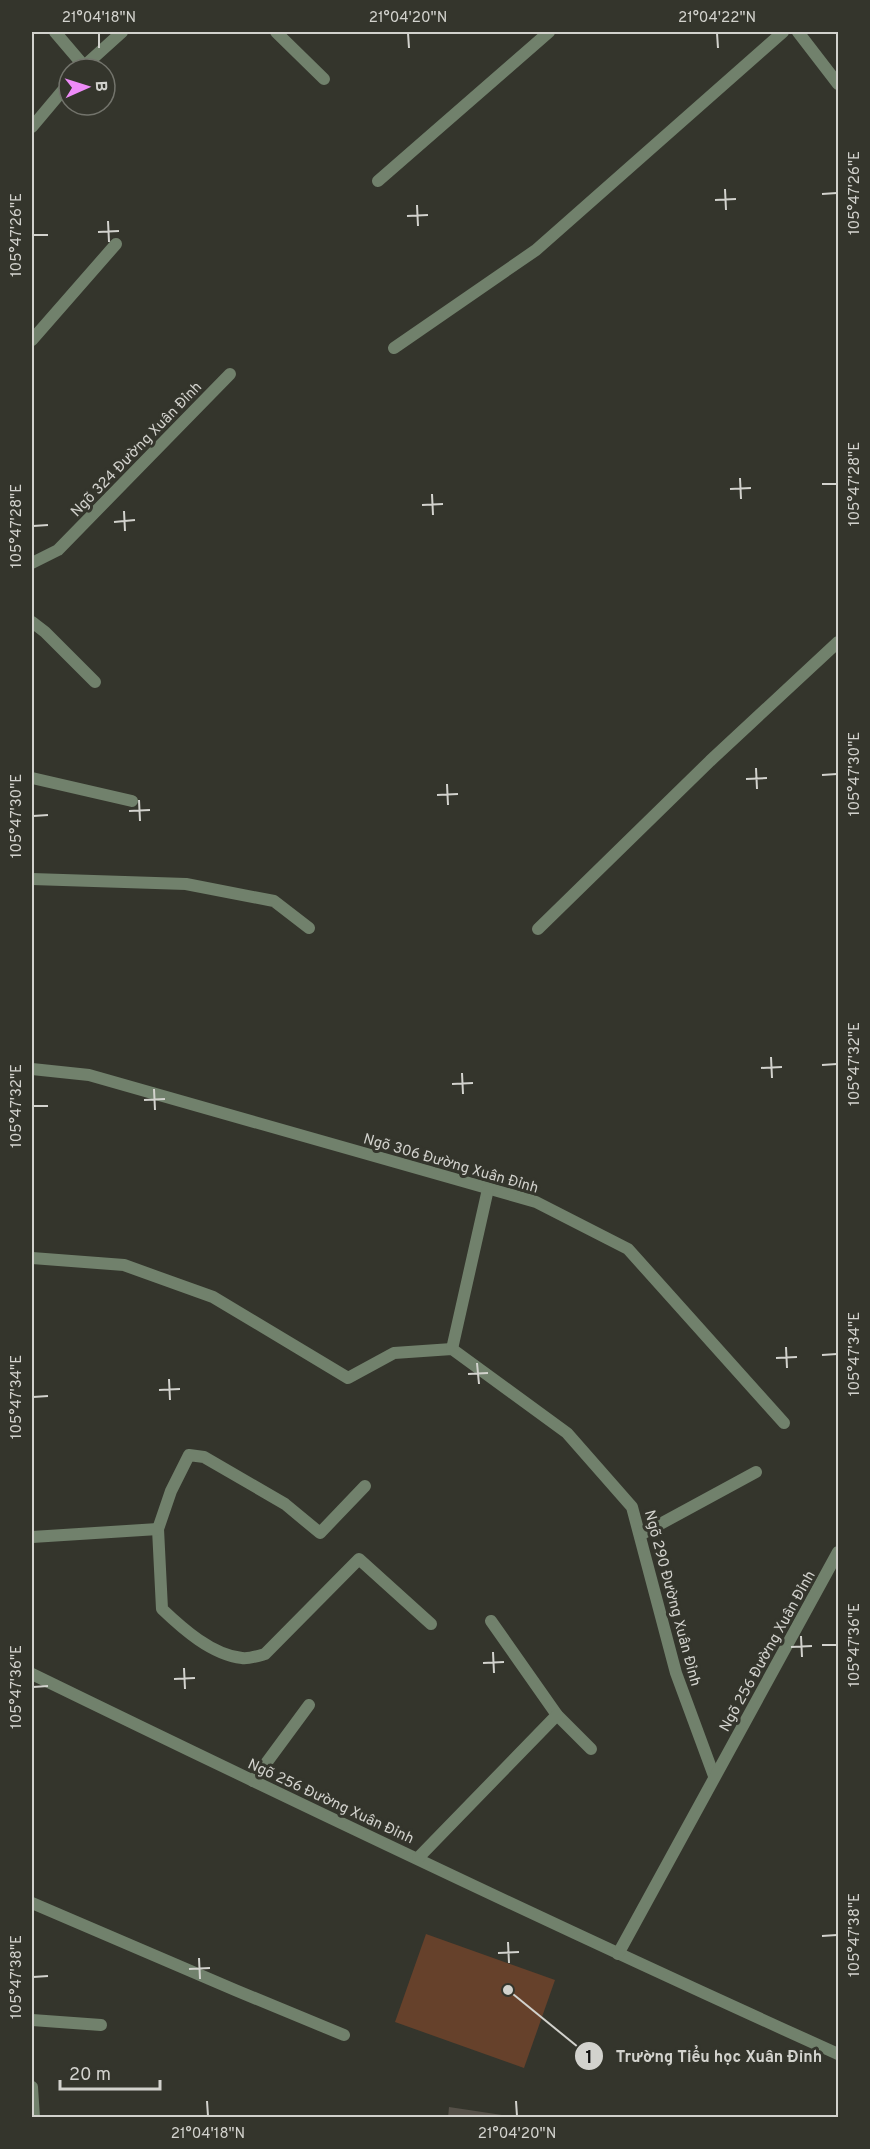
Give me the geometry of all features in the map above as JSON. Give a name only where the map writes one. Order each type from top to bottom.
[{"type":"street","points":[[55,32],[74,57]]},
{"type":"street","points":[[93,57],[122,32]]},
{"type":"street","points":[[276,32],[324,79]]},
{"type":"street","points":[[378,181],[549,32]]},
{"type":"street","points":[[394,348],[536,250],[783,32]]},
{"type":"street","points":[[798,32],[838,84]]},
{"type":"street","points":[[32,127],[57,97]]},
{"type":"street","points":[[32,340],[116,244]]},
{"type":"street","name":"Ngõ 324 Đường Xuân Đỉnh","points":[[32,563],[58,550],[230,374]]},
{"type":"street","points":[[32,622],[95,682]]},
{"type":"street","points":[[538,929],[710,761],[838,642]]},
{"type":"street","points":[[32,778],[132,801]]},
{"type":"street","points":[[32,879],[186,884],[274,901],[309,928]]},
{"type":"street","name":"Ngõ 306 Đường Xuân Đỉnh","points":[[32,1069],[89,1075],[536,1202],[628,1249],[784,1423]]},
{"type":"street","points":[[32,1258],[124,1265],[213,1297],[348,1378],[394,1353],[452,1349],[488,1189]]},
{"type":"street","name":"Ngõ 290 Đường Xuân Đỉnh","points":[[452,1349],[567,1434],[632,1507],[676,1673],[714,1776]]},
{"type":"street","points":[[365,1486],[320,1533],[285,1504],[204,1457],[189,1455],[171,1491],[158,1529],[162,1609],[191,1634],[224,1655],[244,1658],[265,1654],[359,1559],[431,1624]]},
{"type":"street","points":[[640,1535],[756,1472]]},
{"type":"street","points":[[32,1537],[158,1529]]},
{"type":"street","name":"Ngõ 256 Đường Xuân Đỉnh","points":[[618,1954],[838,1552]]},
{"type":"street","points":[[491,1621],[557,1715],[591,1749]]},
{"type":"street","name":"Ngõ 256 Đường Xuân Đỉnh","points":[[32,1674],[618,1954],[838,2054]]},
{"type":"street","points":[[253,1781],[309,1705]]},
{"type":"street","points":[[418,1858],[557,1715]]},
{"type":"street","points":[[32,1903],[344,2035]]},
{"type":"street","points":[[32,2020],[101,2025]]},
{"type":"street","points":[[32,2088],[34,2118]]},
{"type":"shaded area","points":[[426,1934],[555,1980],[524,2068],[395,2022]]},
{"type":"building","points":[[449,2107],[502,2115],[502,2118],[448,2118]]},
{"type":"place","name":"Trường Tiểu học Xuân Đỉnh","points":[[508,1990]]}]
